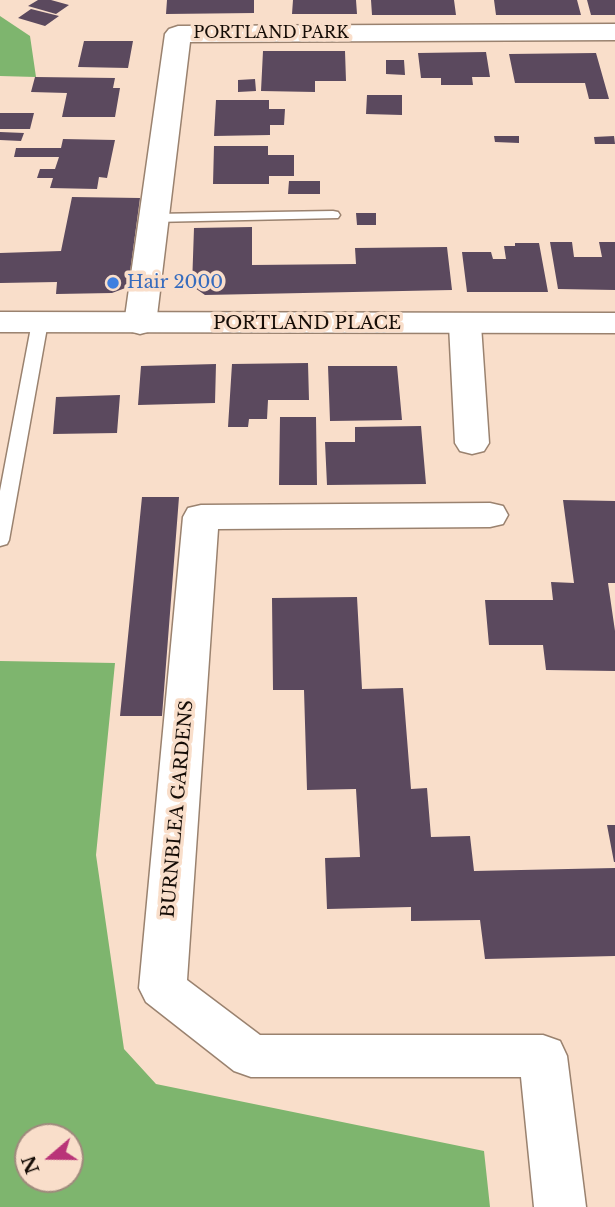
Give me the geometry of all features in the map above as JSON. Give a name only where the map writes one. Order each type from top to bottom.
[{"type":"street","name":"PORTLAND PARK","points":[[140,324],[178,34],[615,32]]},
{"type":"street","name":"PORTLAND PLACE","points":[[0,322],[465,325],[615,323]]},
{"type":"street","points":[[465,325],[472,443]]},
{"type":"street","name":"BURNBLEA GARDENS","points":[[490,515],[201,517],[163,988],[251,1056],[543,1056],[560,1207]]},
{"type":"lane","points":[[153,218],[334,215]]},
{"type":"lane","points":[[0,540],[40,322]]},
{"type":"green space","points":[[0,16],[30,36],[36,77],[0,76]]},
{"type":"green space","points":[[0,661],[115,663],[96,855],[124,1049],[156,1084],[484,1151],[490,1207],[0,1207]]},
{"type":"building","points":[[38,0],[69,5],[56,14],[28,6]]},
{"type":"building","points":[[167,0],[254,0],[254,13],[166,14]]},
{"type":"building","points":[[293,0],[356,0],[357,14],[292,14]]},
{"type":"building","points":[[371,0],[454,0],[456,15],[372,15]]},
{"type":"building","points":[[494,0],[577,0],[581,15],[496,15]]},
{"type":"building","points":[[587,0],[615,0],[615,15],[591,15]]},
{"type":"building","points":[[31,9],[59,16],[45,26],[18,18]]},
{"type":"building","points":[[84,41],[133,41],[128,68],[78,67]]},
{"type":"building","points":[[263,51],[345,51],[346,81],[315,81],[315,92],[261,91]]},
{"type":"building","points":[[486,52],[490,77],[472,77],[473,85],[441,85],[441,78],[421,78],[418,53]]},
{"type":"building","points":[[596,53],[609,99],[589,99],[585,83],[515,83],[509,54]]},
{"type":"building","points":[[386,60],[404,60],[405,75],[386,74]]},
{"type":"building","points":[[35,77],[115,78],[113,88],[120,88],[115,117],[62,117],[67,93],[31,92]]},
{"type":"building","points":[[255,79],[256,91],[238,92],[238,80]]},
{"type":"building","points":[[367,95],[402,95],[402,115],[366,114]]},
{"type":"building","points":[[216,100],[269,100],[269,109],[285,109],[284,125],[270,125],[270,135],[214,136]]},
{"type":"building","points":[[0,113],[34,113],[30,129],[0,129]]},
{"type":"building","points":[[0,132],[24,133],[21,141],[0,140]]},
{"type":"building","points":[[494,136],[519,136],[519,143],[495,142]]},
{"type":"building","points":[[614,136],[615,144],[595,144],[594,137]]},
{"type":"building","points":[[63,139],[115,140],[107,178],[99,177],[97,189],[50,188],[53,178],[37,178],[40,169],[55,169],[59,157],[14,157],[16,148],[61,148]]},
{"type":"building","points":[[214,146],[268,146],[268,155],[294,155],[294,176],[269,176],[269,184],[213,184]]},
{"type":"building","points":[[289,181],[320,181],[320,194],[288,194]]},
{"type":"building","points":[[72,197],[140,198],[128,287],[112,293],[56,294],[57,282],[0,283],[0,253],[61,251]]},
{"type":"building","points":[[356,213],[376,213],[376,225],[357,225]]},
{"type":"building","points":[[252,227],[252,265],[356,264],[355,248],[447,247],[452,290],[205,295],[192,286],[194,228]]},
{"type":"building","points":[[550,242],[572,242],[574,257],[602,257],[599,242],[615,242],[615,290],[558,289]]},
{"type":"building","points":[[515,243],[539,243],[548,292],[467,292],[462,252],[491,252],[493,259],[506,259],[504,246],[515,246]]},
{"type":"building","points":[[308,363],[309,400],[268,400],[267,419],[249,419],[248,427],[228,427],[232,364]]},
{"type":"building","points":[[216,364],[215,403],[138,405],[141,366]]},
{"type":"building","points":[[328,366],[397,366],[402,420],[330,421]]},
{"type":"building","points":[[120,395],[117,433],[53,434],[56,397]]},
{"type":"building","points":[[280,417],[316,417],[317,485],[279,485]]},
{"type":"building","points":[[421,426],[426,484],[327,485],[325,442],[355,442],[355,427]]},
{"type":"building","points":[[142,497],[179,497],[162,716],[120,716]]},
{"type":"building","points":[[563,500],[615,501],[615,583],[608,583],[615,631],[615,671],[546,670],[543,645],[489,645],[485,600],[553,600],[551,582],[574,583]]},
{"type":"building","points":[[357,597],[362,689],[403,688],[411,789],[427,788],[431,837],[470,836],[474,871],[615,868],[615,956],[485,959],[480,920],[411,921],[411,907],[327,909],[325,858],[360,857],[356,789],[307,790],[304,690],[273,690],[272,598]]},
{"type":"building","points":[[607,825],[615,825],[615,862],[614,862]]},
{"type":"place","name":"Hair 2000","points":[[113,283]]}]
